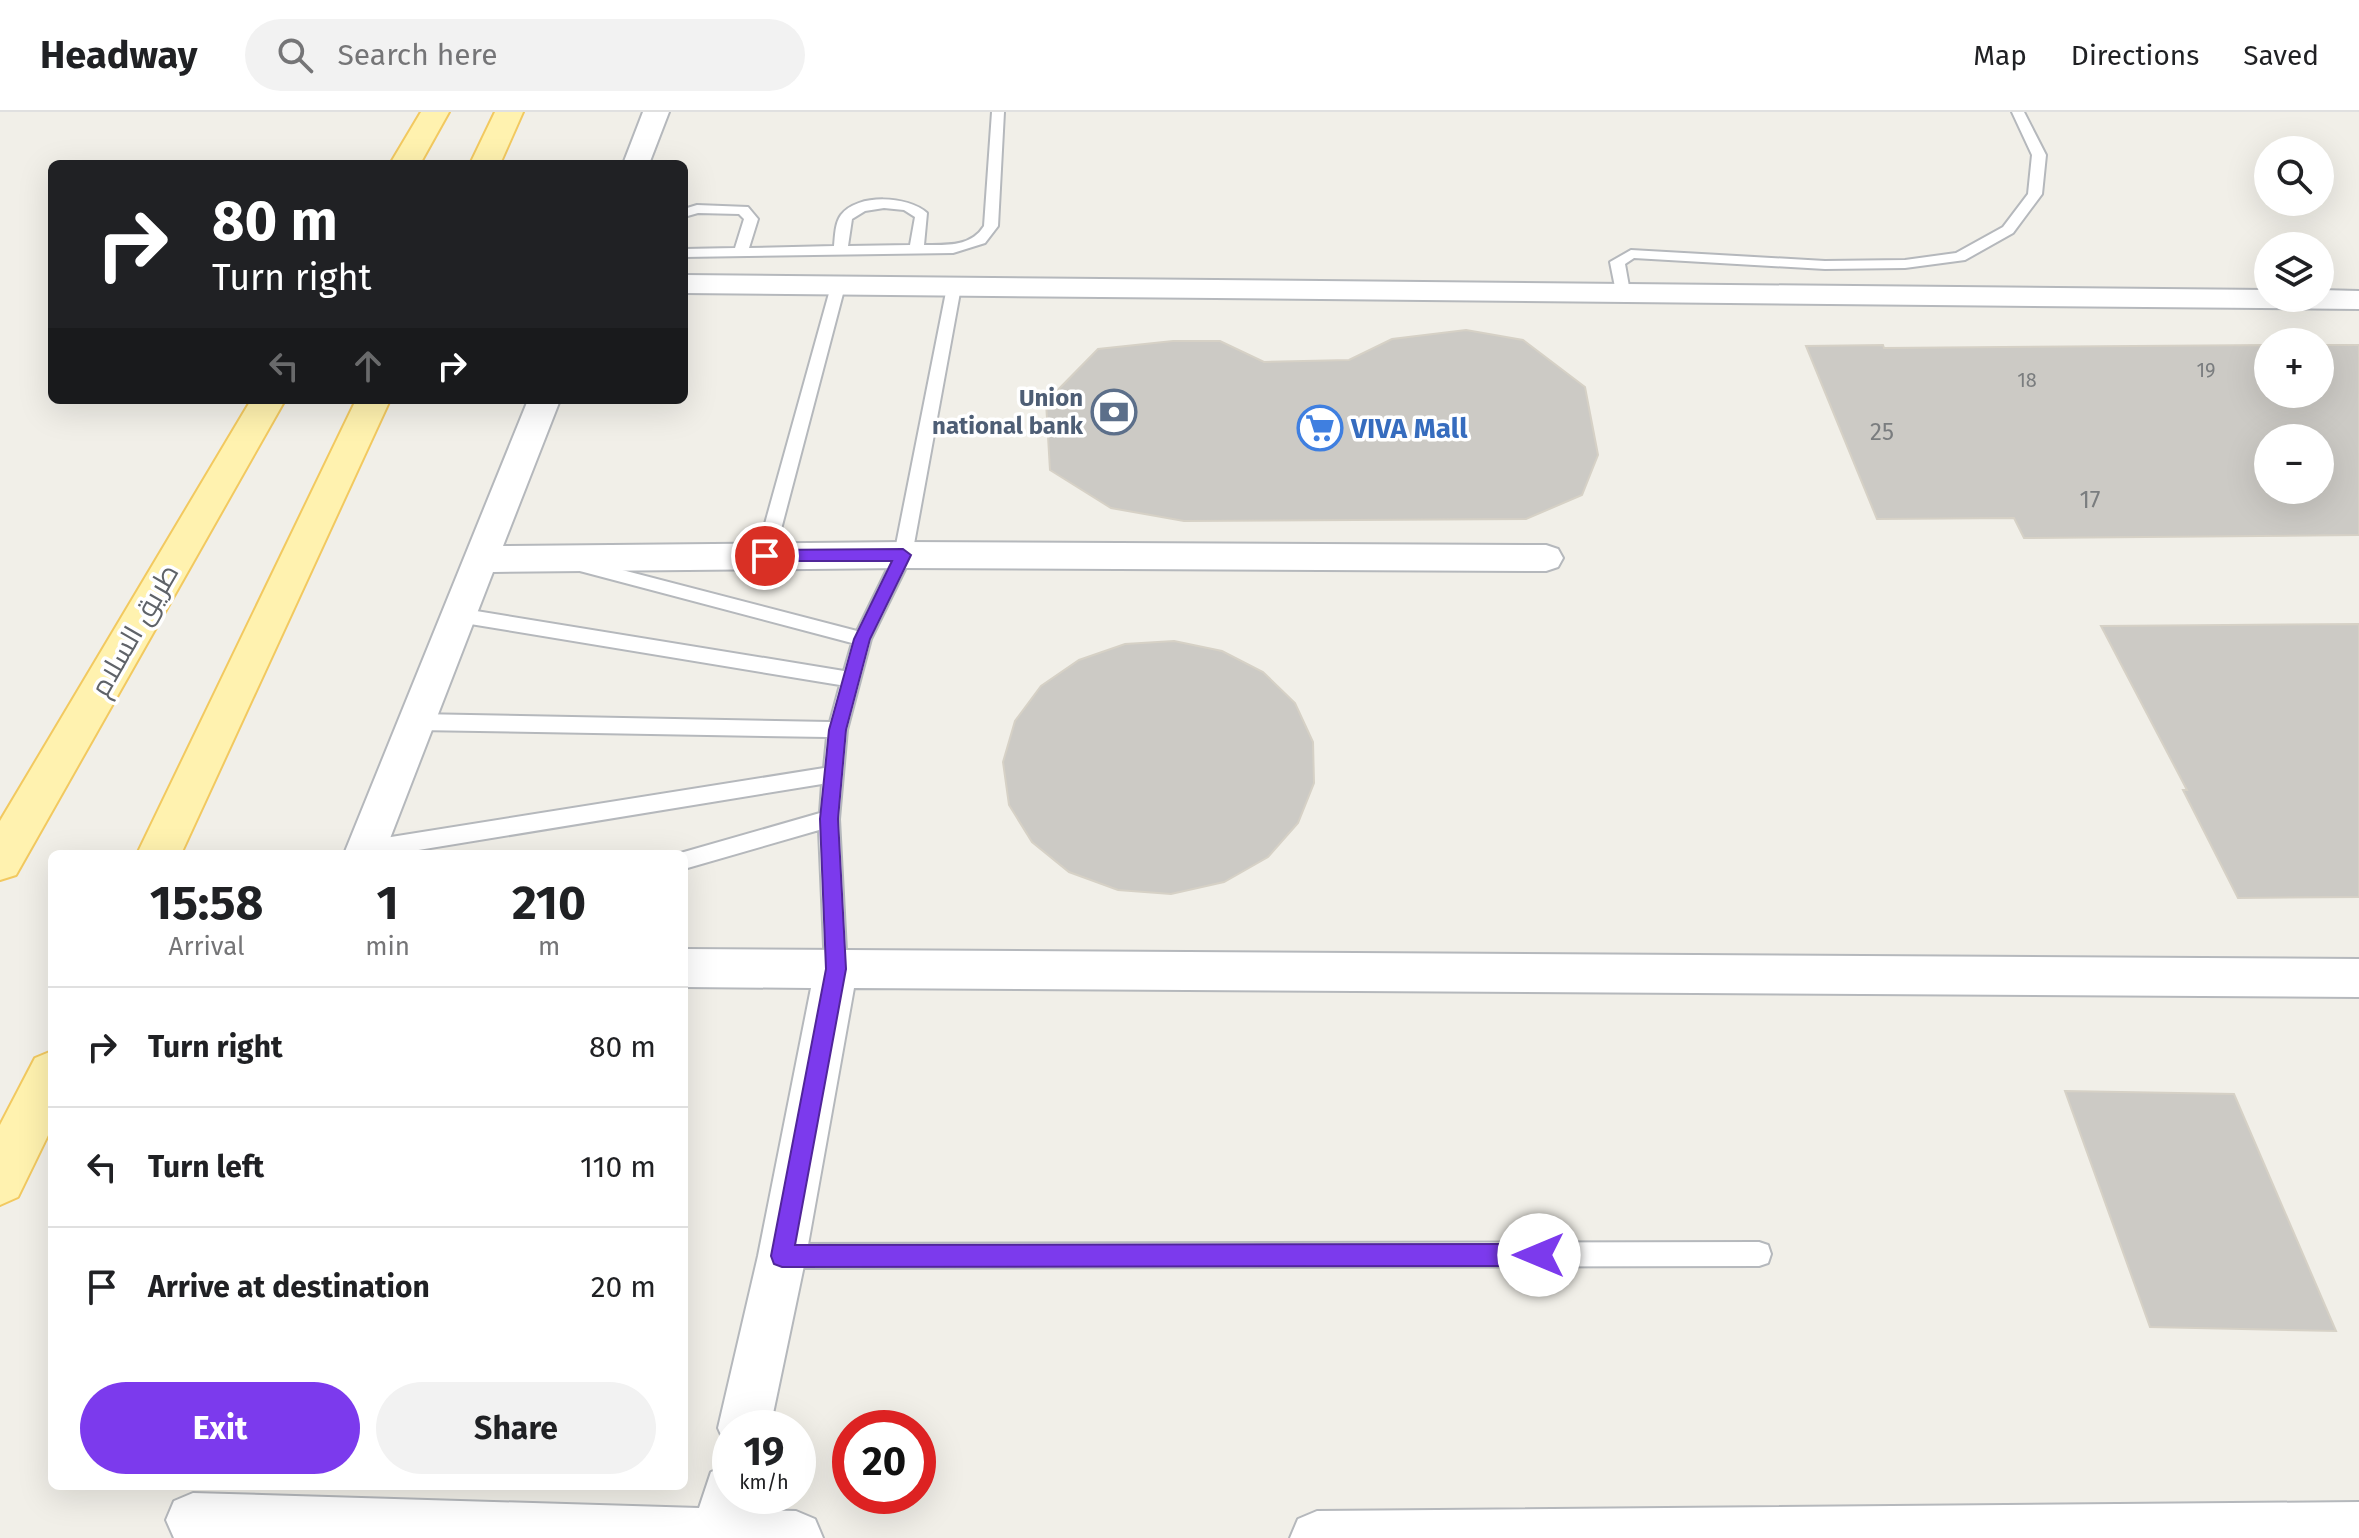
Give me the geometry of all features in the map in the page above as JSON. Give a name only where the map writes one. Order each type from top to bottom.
[{"type":"main road","points":[[407,160],[435,112]]},
{"type":"main road","points":[[487,160],[509,112]]},
{"type":"main road","name":"طريق السلام","points":[[0,861],[266,404]]},
{"type":"main road","points":[[161,850],[371,404]]},
{"type":"main road","points":[[0,1179],[48,1082]]},
{"type":"street","points":[[638,160],[656,112]]},
{"type":"street","points":[[688,284],[2359,300]]},
{"type":"street","points":[[366,850],[542,404]]},
{"type":"street","points":[[481,559],[903,555],[1546,558]]},
{"type":"street","points":[[688,968],[2359,978]]},
{"type":"street","points":[[748,1410],[782,1256],[836,969]]},
{"type":"street","points":[[193,1520],[712,1513]]},
{"type":"street","points":[[728,1514],[796,1538]]},
{"type":"street","points":[[1317,1538],[2359,1529]]},
{"type":"lane","points":[[688,253],[964,247],[983,238],[988,232],[998,112]]},
{"type":"lane","points":[[1623,292],[1617,262],[1631,254],[1825,265],[1905,264],[1960,257],[2008,230],[2035,194],[2039,155],[2018,112]]},
{"type":"lane","points":[[841,250],[845,222],[852,212],[867,206],[905,205],[919,211],[922,216],[916,249]]},
{"type":"lane","points":[[688,212],[697,209],[743,210],[751,219],[741,251]]},
{"type":"lane","points":[[765,556],[838,286]]},
{"type":"lane","points":[[836,969],[829,819],[837,730],[862,639],[903,555],[954,287]]},
{"type":"lane","points":[[552,558],[862,639]]},
{"type":"lane","points":[[458,615],[849,679]]},
{"type":"lane","points":[[417,722],[837,730]]},
{"type":"lane","points":[[377,850],[831,775]]},
{"type":"lane","points":[[688,859],[829,819]]},
{"type":"lane","points":[[782,1256],[1759,1254]]},
{"type":"building","name":"VIVA Mall","points":[[1466,330],[1523,340],[1585,387],[1598,455],[1582,495],[1526,519],[1184,521],[1111,508],[1050,470],[1046,402],[1098,349],[1173,341],[1220,341],[1264,362],[1349,360],[1392,339]]},
{"type":"building","points":[[2254,345],[2254,408],[2334,408],[2334,345],[2359,345],[2359,535],[2024,538],[2014,518],[1877,519],[1806,346]]},
{"type":"building","points":[[2359,624],[2359,897],[2238,898],[2183,790],[2187,790],[2101,626]]},
{"type":"building","points":[[1174,641],[1222,651],[1263,672],[1295,703],[1313,742],[1314,783],[1298,823],[1268,857],[1224,882],[1171,894],[1118,890],[1069,872],[1032,842],[1009,805],[1003,762],[1015,721],[1041,686],[1079,660],[1125,644]]},
{"type":"building","points":[[2065,1091],[2234,1094],[2336,1331],[2150,1327]]},
{"type":"place","name":"Union national bank","points":[[1114,412]]},
{"type":"place","name":"VIVA Mall","points":[[1320,428]]},
{"type":"route","points":[[765,556],[903,555],[862,639],[837,730],[829,819],[836,969],[782,1256],[1539,1255]]}]
